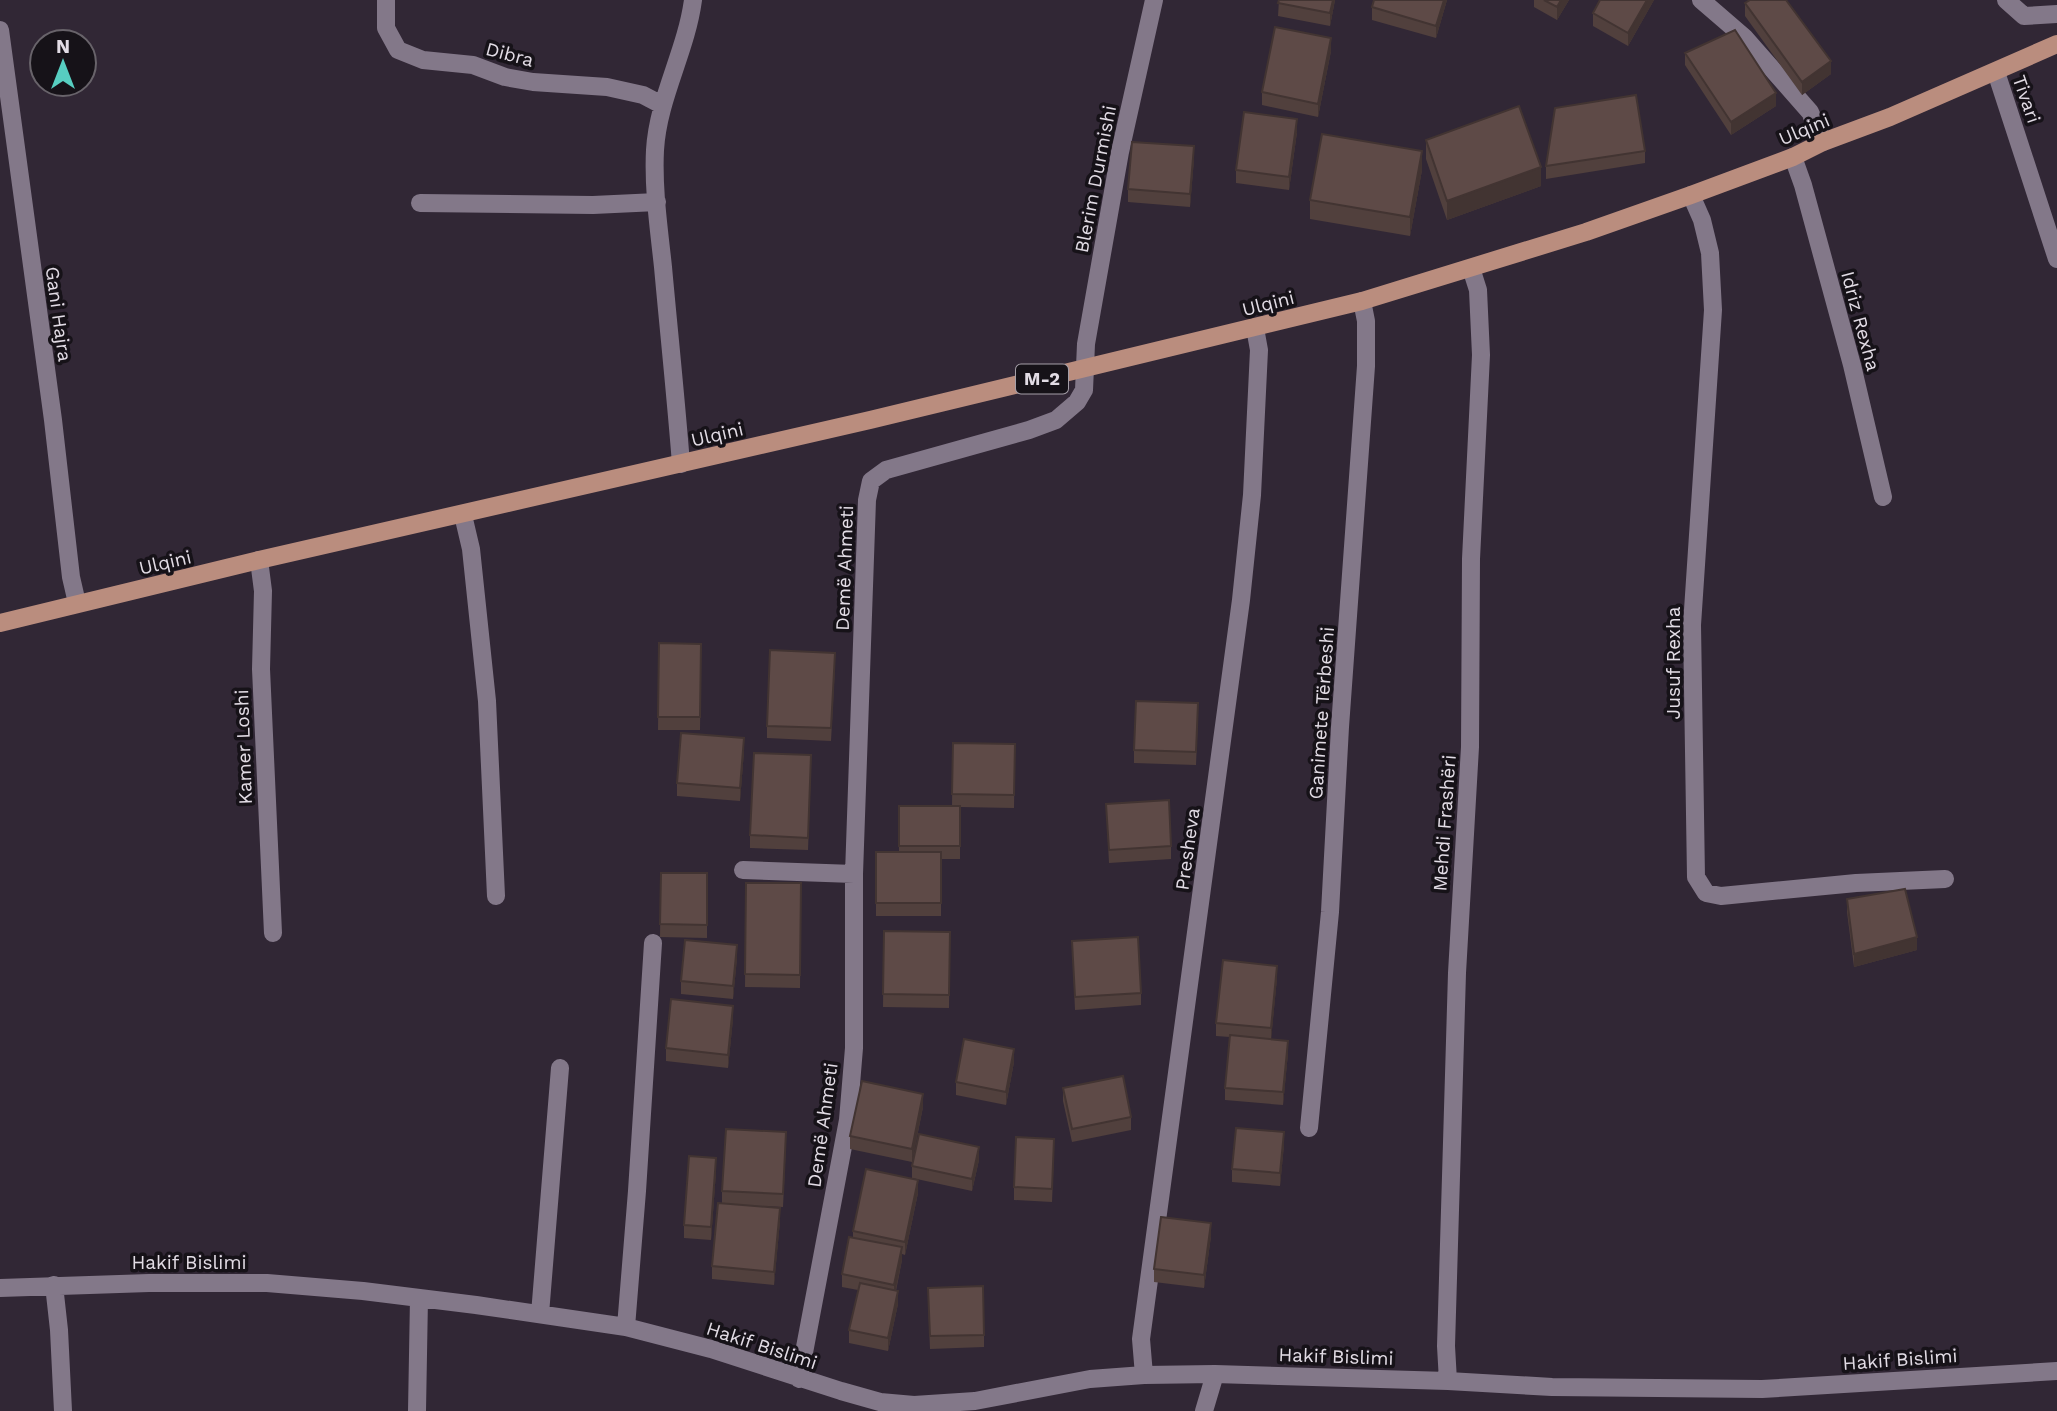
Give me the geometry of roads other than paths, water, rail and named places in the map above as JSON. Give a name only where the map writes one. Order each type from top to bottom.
[{"type":"main road","name":"Ulqini","points":[[0,623],[1362,301],[1691,195],[1890,117],[2057,44]]},
{"type":"street","name":"Dibra","points":[[386,0],[386,28],[398,50],[424,60],[474,65],[505,77],[533,82],[607,87],[643,95],[662,105]]},
{"type":"street","points":[[681,464],[657,202],[655,149],[662,105],[690,24],[693,0]]},
{"type":"street","name":"Blerim Durmishi","points":[[1086,368],[1086,344],[1119,152],[1154,0]]},
{"type":"street","points":[[1701,0],[1744,37],[1810,112],[1824,142]]},
{"type":"street","points":[[2006,0],[2024,16],[2057,14]]},
{"type":"street","name":"Gani Hajra","points":[[0,30],[53,420],[71,576],[77,604]]},
{"type":"street","name":"Tivari","points":[[1996,72],[2057,259]]},
{"type":"street","name":"Idriz Rexha","points":[[1793,157],[1852,365],[1883,497]]},
{"type":"street","name":"Jusuf Rexha","points":[[1691,195],[1702,220],[1710,253],[1713,310],[1692,625],[1696,877],[1706,893],[1721,896],[1856,883],[1945,879]]},
{"type":"street","points":[[419,203],[593,205],[657,202]]},
{"type":"street","name":"Mehdi Frashëri","points":[[1448,1381],[1446,1346],[1453,1092],[1461,878],[1470,747],[1473,618],[1471,559],[1481,355],[1478,290],[1471,268]]},
{"type":"street","name":"Ganimete Tërbeshi","points":[[1309,1128],[1330,912],[1340,727],[1366,366],[1366,321],[1362,301]]},
{"type":"street","name":"Presheva","points":[[1144,1375],[1141,1339],[1144,1312],[1241,600],[1255,442],[1259,350],[1255,328]]},
{"type":"street","name":"Demë Ahmeti","points":[[799,1379],[848,1120],[854,1048],[854,874],[867,500],[871,481],[887,470],[1056,420],[1077,402],[1084,390],[1086,368]]},
{"type":"street","points":[[463,515],[471,549],[487,701],[496,896]]},
{"type":"street","name":"Kamer Loshi","points":[[259,560],[263,591],[261,669],[273,933]]},
{"type":"street","points":[[743,870],[854,874]]},
{"type":"street","points":[[626,1327],[638,1191],[653,943]]},
{"type":"street","points":[[540,1314],[560,1068]]},
{"type":"street","name":"Hakif Bislimi","points":[[0,1288],[267,1283],[419,1298],[626,1327],[711,1349],[799,1379],[880,1402],[914,1405],[1005,1402],[1090,1378],[1144,1375],[1215,1374],[1579,1387],[1762,1389],[2057,1371]]},
{"type":"street","points":[[54,1285],[62,1411]]},
{"type":"street","points":[[417,1411],[419,1298]]},
{"type":"street","points":[[1205,1411],[1215,1374]]}]
